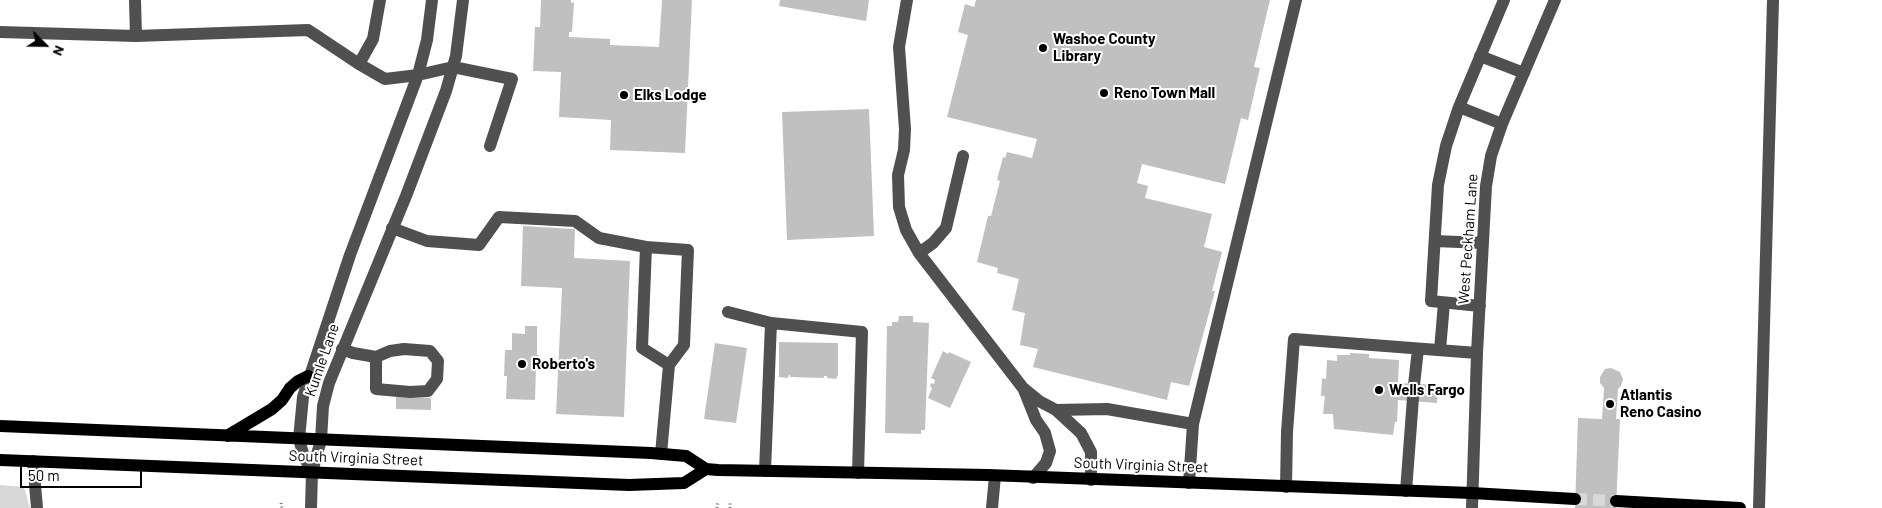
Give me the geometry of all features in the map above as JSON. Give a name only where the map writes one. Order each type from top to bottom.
[{"type":"main road","points":[[227,436],[272,409],[282,400],[294,384],[308,376]]},
{"type":"main road","name":"South Virginia Street","points":[[0,426],[661,454],[686,456],[706,469],[995,476],[1472,493],[1575,499]]},
{"type":"main road","name":"South Virginia Street","points":[[0,460],[629,485],[684,484],[706,469]]},
{"type":"main road","points":[[1616,501],[1638,505],[1740,508]]},
{"type":"street","points":[[135,0],[136,36]]},
{"type":"street","points":[[359,64],[373,39],[380,0]]},
{"type":"street","name":"Kumle Lane","points":[[312,472],[304,457],[299,439],[303,397],[308,376],[350,255],[418,75],[427,40],[432,0]]},
{"type":"street","name":"Kumle Lane","points":[[312,472],[321,440],[323,406],[328,383],[446,91],[453,66],[463,0]]},
{"type":"street","points":[[907,0],[899,46],[905,130],[904,150],[898,174],[898,207],[906,230],[919,252],[1023,388],[1038,401],[1056,410],[1081,432],[1091,452],[1091,480]]},
{"type":"street","points":[[1189,483],[1193,424],[1296,0]]},
{"type":"street","points":[[1480,306],[1431,301],[1438,185],[1446,146],[1459,107],[1504,0]]},
{"type":"street","name":"West Peckham Lane","points":[[1472,508],[1477,353],[1486,186],[1491,156],[1502,124],[1555,0]]},
{"type":"street","points":[[1759,508],[1773,0]]},
{"type":"street","points":[[0,32],[136,36],[308,30],[385,79],[418,75],[453,66],[512,79],[490,146]]},
{"type":"street","points":[[1480,56],[1524,73]]},
{"type":"street","points":[[1459,107],[1502,124]]},
{"type":"street","points":[[919,252],[933,243],[946,228],[963,156]]},
{"type":"street","points":[[392,228],[427,241],[479,245],[499,217],[575,221],[599,238],[646,247],[688,250],[684,345],[668,365],[661,454]]},
{"type":"street","points":[[1435,241],[1483,243]]},
{"type":"street","points":[[646,247],[642,348],[668,365]]},
{"type":"street","points":[[1440,350],[1444,303]]},
{"type":"street","points":[[728,312],[771,323],[862,332],[858,473]]},
{"type":"street","points":[[765,471],[771,323]]},
{"type":"street","points":[[1286,487],[1287,423],[1294,338],[1477,353]]},
{"type":"street","points":[[342,349],[376,357],[390,351],[404,349],[430,351],[438,361],[437,378],[428,391],[410,392],[376,389],[376,357]]},
{"type":"street","points":[[1406,491],[1418,349]]},
{"type":"street","points":[[1023,388],[1036,420],[1045,432],[1050,450],[1046,463],[1033,478]]},
{"type":"street","points":[[1056,410],[1107,409],[1193,424]]},
{"type":"street","points":[[33,461],[37,508]]},
{"type":"street","points":[[311,508],[312,472]]},
{"type":"street","points":[[992,508],[995,476]]},
{"type":"path","points":[[717,508],[718,501]]},
{"type":"path","points":[[281,502],[282,508]]},
{"type":"path","points":[[730,502],[730,508]]},
{"type":"shaded area","points":[[0,485],[24,487],[30,508],[0,508]]},
{"type":"building","name":"Elks Lodge","points":[[541,0],[571,0],[571,3],[574,2],[572,32],[569,32],[569,37],[610,39],[610,45],[659,47],[662,0],[692,0],[685,153],[610,150],[611,120],[559,117],[561,72],[533,71],[535,27],[540,27]]},
{"type":"building","points":[[780,0],[869,0],[866,21],[779,6]]},
{"type":"building","points":[[976,0],[1270,0],[1254,67],[1260,68],[1248,120],[1241,118],[1225,184],[1142,164],[1137,183],[1148,186],[1145,198],[1212,214],[1204,247],[1222,252],[1212,291],[1215,291],[1189,386],[1171,382],[1167,400],[1033,367],[1038,349],[1020,345],[1025,313],[1012,310],[1019,279],[997,273],[998,268],[977,262],[988,216],[991,216],[1000,181],[997,180],[1003,157],[1005,158],[1007,152],[1032,158],[1037,139],[947,117],[968,35],[958,32],[965,4],[974,7]]},
{"type":"building","points":[[869,109],[874,236],[787,240],[782,112]]},
{"type":"building","points":[[523,226],[575,229],[574,258],[630,261],[624,417],[556,414],[562,288],[521,286]]},
{"type":"building","points":[[899,316],[913,316],[913,322],[929,323],[925,430],[921,430],[921,434],[885,433],[887,326],[892,326],[892,322],[898,322]]},
{"type":"building","name":"Roberto's","points":[[525,326],[537,326],[539,365],[536,365],[535,400],[506,399],[507,376],[504,376],[505,350],[512,350],[512,333],[525,334]]},
{"type":"building","points":[[779,342],[838,343],[838,375],[836,379],[827,378],[827,376],[824,376],[824,378],[790,377],[790,375],[788,378],[779,377]]},
{"type":"building","points":[[715,343],[747,348],[736,423],[704,419]]},
{"type":"building","points":[[943,351],[971,362],[950,408],[928,398],[932,388],[930,386],[931,383],[934,384],[935,380],[931,378]]},
{"type":"building","name":"Wells Fargo","points":[[1350,353],[1369,354],[1369,358],[1399,360],[1398,383],[1438,385],[1437,403],[1398,400],[1397,422],[1395,422],[1393,435],[1334,429],[1333,414],[1323,414],[1325,396],[1321,396],[1322,378],[1326,379],[1327,360],[1337,361],[1337,355],[1350,355]]},
{"type":"building","points":[[1611,368],[1620,372],[1623,379],[1618,389],[1616,419],[1620,419],[1616,508],[1575,508],[1578,418],[1602,419],[1604,388],[1600,383],[1600,377],[1605,369]]},
{"type":"building","points":[[396,397],[431,398],[431,410],[396,409]]},
{"type":"tunnel","points":[[1575,499],[1616,501]]},
{"type":"place","name":"Washoe County Library","points":[[1043,48]]},
{"type":"place","name":"Reno Town Mall","points":[[1104,93]]},
{"type":"place","name":"Elks Lodge","points":[[624,95]]},
{"type":"place","name":"Roberto's","points":[[522,364]]},
{"type":"place","name":"Wells Fargo","points":[[1379,390]]},
{"type":"place","name":"Atlantis Reno Casino","points":[[1610,404]]}]
